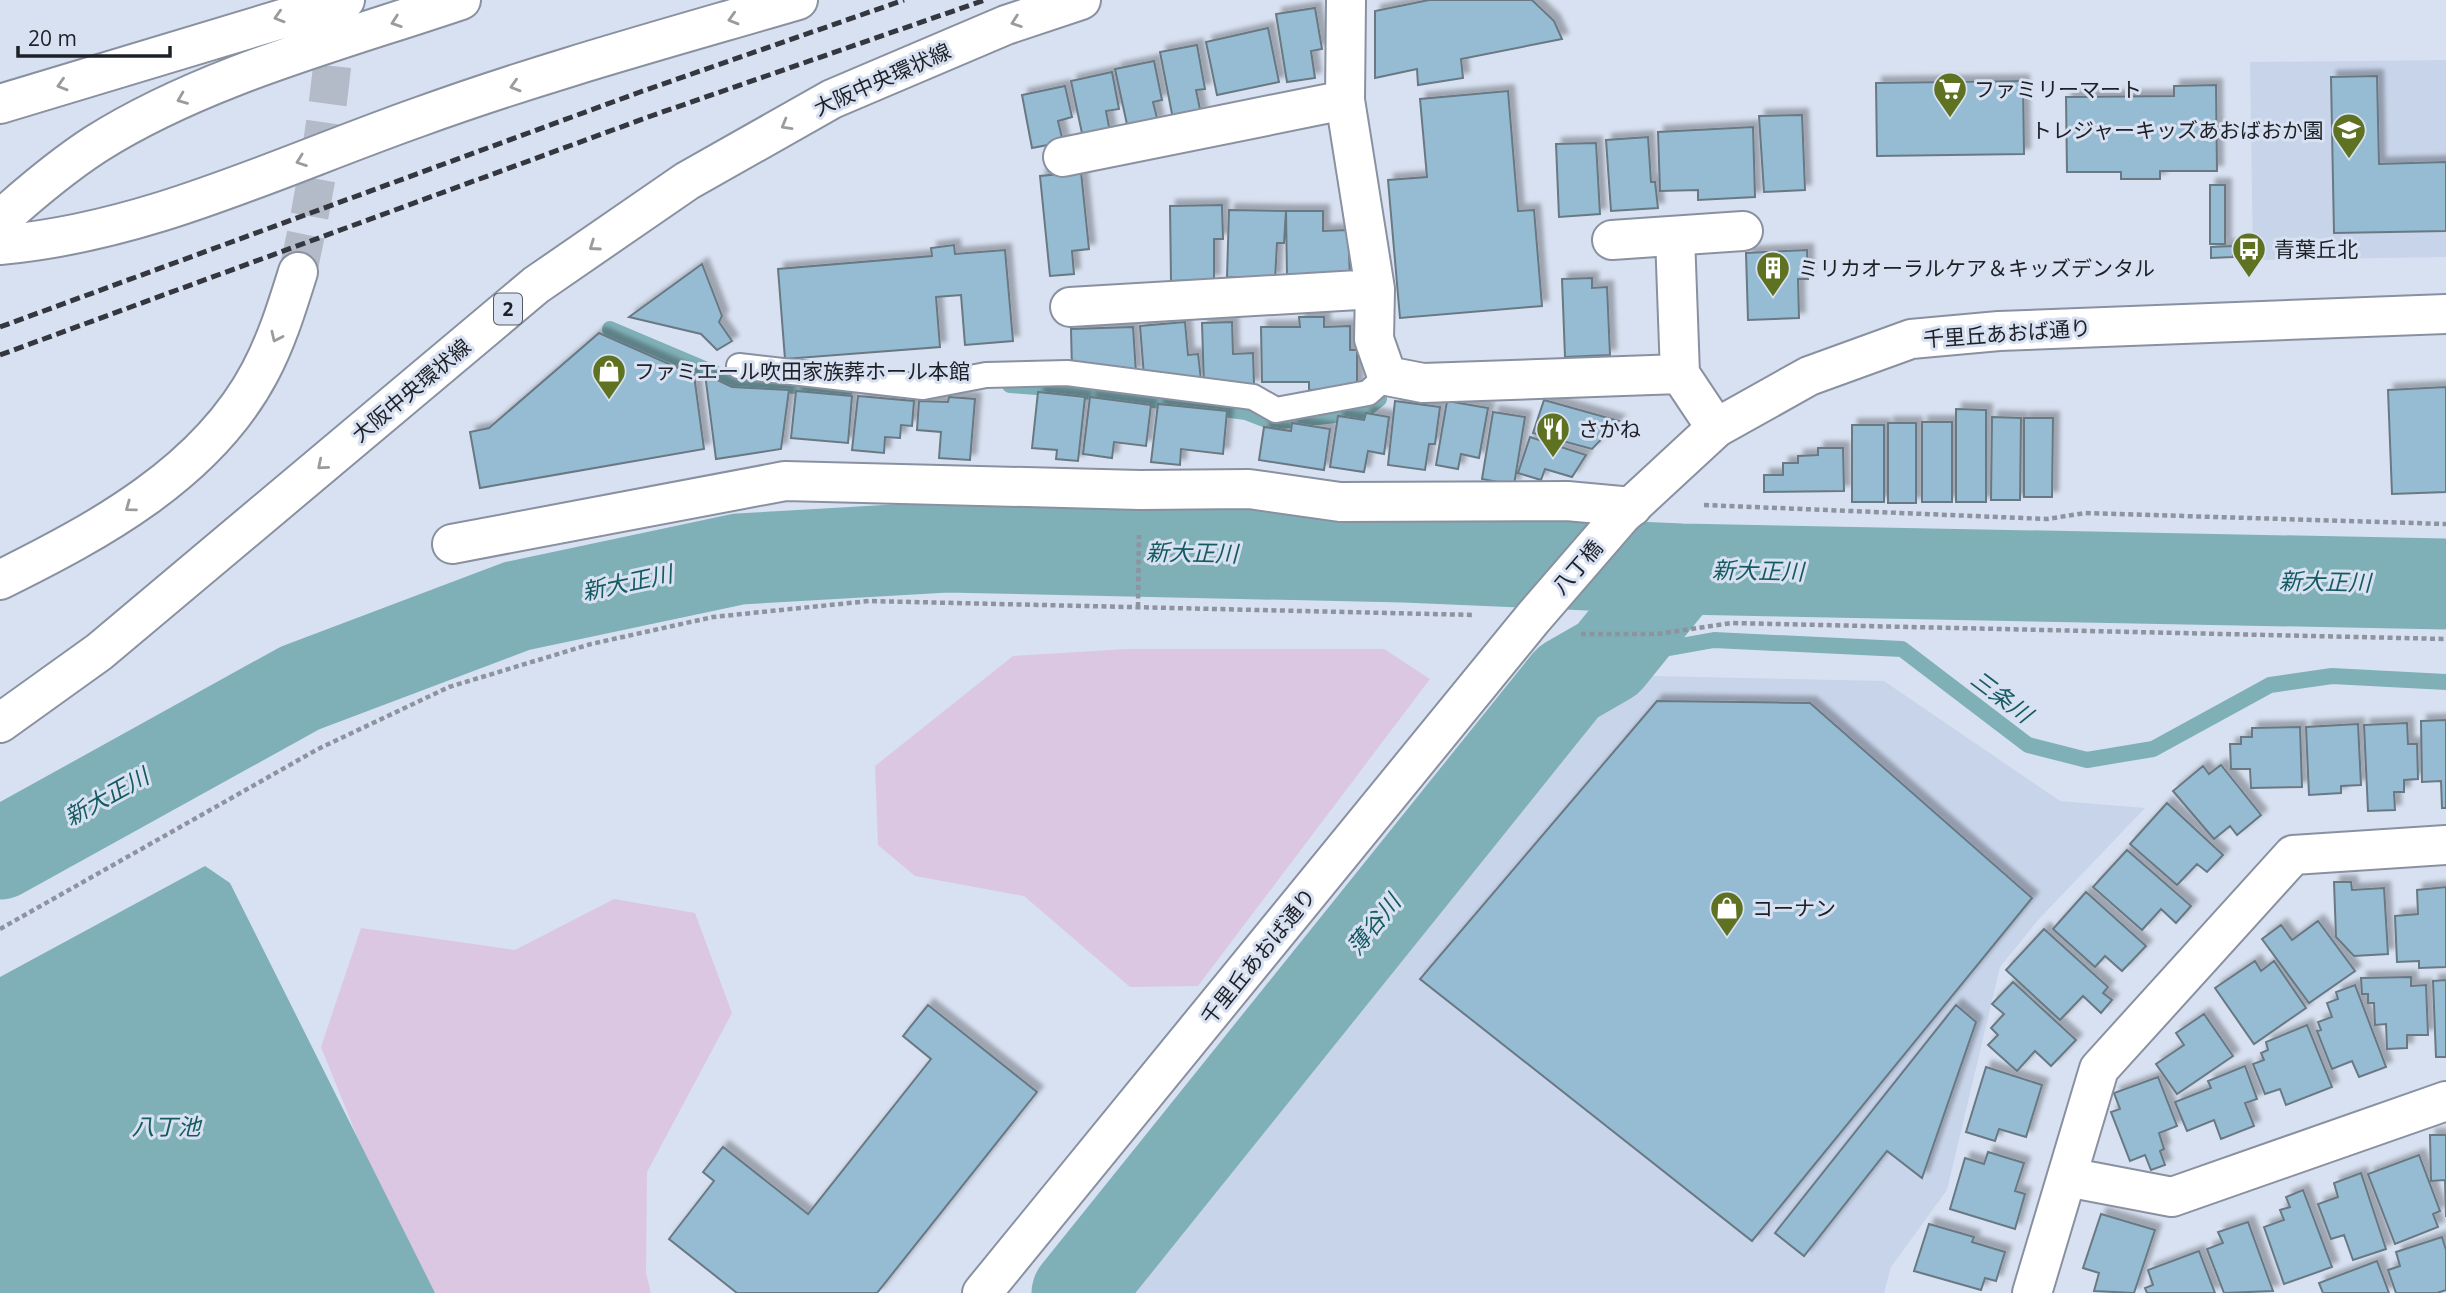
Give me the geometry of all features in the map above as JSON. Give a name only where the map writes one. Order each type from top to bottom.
[{"type":"main road","points":[[0,104],[345,0]]},
{"type":"main road","points":[[0,220],[31,191],[96,144],[167,106],[240,76],[461,0]]},
{"type":"main road","points":[[0,245],[122,225],[190,205],[421,116],[642,45],[798,0]]},
{"type":"main road","name":"大阪中央環状線","points":[[0,723],[99,652],[536,285],[687,181],[832,99],[1006,25],[1081,0]]},
{"type":"main road","points":[[1346,0],[1345,100],[1375,289],[1374,339],[1387,376],[1423,383],[1680,374]]},
{"type":"main road","points":[[1063,157],[1345,100]]},
{"type":"main road","points":[[1612,240],[1743,231]]},
{"type":"main road","points":[[1675,236],[1680,374],[1716,428]]},
{"type":"main road","points":[[0,580],[126,511],[183,466],[223,424],[259,374],[282,324],[298,272]]},
{"type":"main road","points":[[1070,307],[1375,289]]},
{"type":"main road","name":"千里丘あおば通り","points":[[1627,511],[1716,428],[1809,376],[1911,339],[1999,331],[2446,314]]},
{"type":"main road","points":[[452,544],[785,481],[1140,490],[1249,489],[1340,502],[1567,501],[1627,511]]},
{"type":"main road","name":"八丁橋","points":[[1533,618],[1627,511]]},
{"type":"main road","name":"千里丘あおば通り","points":[[982,1293],[1533,618]]},
{"type":"main road","points":[[2032,1293],[2099,1069],[2293,855],[2446,845]]},
{"type":"main road","points":[[2067,1177],[2172,1197],[2446,1101]]},
{"type":"lane","points":[[739,366],[923,387],[986,374],[1067,373],[1252,397],[1276,410],[1368,393],[1387,376]]},
{"type":"path","points":[[1138,607],[1140,490]]},
{"type":"path","points":[[1704,505],[2046,519],[2085,513],[2446,524]]},
{"type":"path","points":[[0,929],[318,749],[449,687],[591,645],[713,617],[869,601],[1476,615]]},
{"type":"path","points":[[1581,634],[1657,634],[1732,623],[2446,639]]},
{"type":"shaded area","name":"トレジャーキッズあおばおか園","points":[[2446,60],[2446,257],[2253,260],[2250,62]]},
{"type":"shaded area","points":[[1127,649],[1384,649],[1430,679],[1198,986],[1130,987],[1024,896],[915,876],[878,845],[875,766],[1013,656]]},
{"type":"shaded area","points":[[1653,676],[1884,681],[2060,801],[2145,808],[2039,919],[2000,967],[1947,1190],[1891,1267],[1884,1293],[1115,1293],[1612,697]]},
{"type":"shaded area","points":[[614,899],[695,913],[732,1013],[647,1172],[646,1273],[651,1293],[420,1293],[321,1047],[361,928],[515,950]]},
{"type":"water","name":"八丁池","points":[[205,866],[230,883],[435,1293],[0,1293],[0,977]]},
{"type":"building","points":[[1429,0],[1532,0],[1554,21],[1562,39],[1461,59],[1463,78],[1418,85],[1417,69],[1375,78],[1375,11]]},
{"type":"building","points":[[1315,8],[1322,49],[1311,51],[1315,78],[1287,82],[1276,14]]},
{"type":"building","points":[[1268,28],[1279,82],[1217,95],[1206,42]]},
{"type":"building","points":[[1197,45],[1205,89],[1196,90],[1201,114],[1173,119],[1160,52]]},
{"type":"building","points":[[1154,61],[1162,100],[1153,102],[1158,122],[1128,129],[1115,69]]},
{"type":"building","points":[[1112,72],[1119,109],[1106,111],[1110,132],[1083,138],[1071,81]]},
{"type":"building","points":[[2377,76],[2379,164],[2446,162],[2446,231],[2334,233],[2331,77]]},
{"type":"building","name":"ファミリーマート","points":[[2023,81],[2024,154],[1877,156],[1876,83]]},
{"type":"building","points":[[2216,85],[2217,171],[2160,171],[2160,179],[2121,179],[2121,172],[2067,172],[2066,97],[2174,96],[2174,86]]},
{"type":"building","points":[[1065,86],[1072,117],[1058,121],[1063,142],[1032,148],[1022,95]]},
{"type":"building","points":[[1508,91],[1518,211],[1534,210],[1542,306],[1400,318],[1388,180],[1427,177],[1420,99]]},
{"type":"building","points":[[1802,115],[1805,190],[1764,192],[1759,116]]},
{"type":"building","points":[[1753,127],[1755,197],[1698,200],[1698,190],[1660,191],[1658,132]]},
{"type":"building","points":[[1648,137],[1651,182],[1655,182],[1658,208],[1611,211],[1606,140]]},
{"type":"building","points":[[1596,143],[1600,214],[1559,217],[1556,144]]},
{"type":"building","points":[[1081,172],[1089,249],[1072,251],[1074,274],[1050,276],[1040,176]]},
{"type":"building","points":[[2210,185],[2225,185],[2225,244],[2210,244]]},
{"type":"building","points":[[1222,205],[1223,239],[1214,239],[1214,280],[1171,281],[1170,206]]},
{"type":"building","points":[[1229,210],[1286,211],[1284,243],[1277,243],[1275,279],[1227,277]]},
{"type":"building","points":[[1286,211],[1323,211],[1323,231],[1348,230],[1350,277],[1287,278]]},
{"type":"building","points":[[954,245],[955,254],[1005,250],[1013,341],[965,345],[961,295],[936,297],[940,347],[785,359],[778,269],[932,256],[931,248]]},
{"type":"building","points":[[2233,246],[2233,257],[2211,258],[2211,247]]},
{"type":"building","name":"ミリカオーラルケア＆キッズデンタル","points":[[1807,250],[1808,279],[1798,279],[1799,318],[1748,320],[1746,253]]},
{"type":"building","points":[[702,264],[722,316],[719,322],[732,341],[717,350],[701,334],[629,317]]},
{"type":"building","points":[[1592,278],[1592,288],[1607,287],[1610,355],[1565,357],[1562,279]]},
{"type":"building","points":[[1299,317],[1324,317],[1324,327],[1350,326],[1350,350],[1357,350],[1357,389],[1309,390],[1309,382],[1262,382],[1261,327],[1300,327]]},
{"type":"building","points":[[1185,322],[1188,355],[1198,354],[1201,380],[1173,381],[1173,374],[1144,376],[1140,326]]},
{"type":"building","points":[[1232,322],[1233,354],[1253,353],[1254,385],[1204,386],[1202,323]]},
{"type":"building","points":[[1133,327],[1136,373],[1072,370],[1071,329]]},
{"type":"building","name":"ファミエール吹田家族葬ホール本館","points":[[599,333],[694,375],[704,449],[480,488],[470,432],[489,428]]},
{"type":"building","points":[[705,374],[732,387],[789,390],[781,449],[716,459]]},
{"type":"building","points":[[2446,387],[2446,492],[2392,494],[2388,390]]},
{"type":"building","points":[[796,391],[852,396],[848,443],[791,438]]},
{"type":"building","points":[[1038,392],[1085,397],[1078,461],[1056,459],[1057,450],[1032,448]]},
{"type":"building","points":[[858,396],[914,401],[912,426],[901,425],[900,438],[885,437],[884,453],[852,450]]},
{"type":"building","points":[[949,397],[975,399],[970,460],[939,458],[941,432],[917,430],[919,401],[948,402]]},
{"type":"building","points":[[1090,397],[1151,405],[1146,446],[1114,442],[1112,458],[1083,454]]},
{"type":"building","points":[[1544,400],[1619,421],[1592,449],[1533,433]]},
{"type":"building","points":[[1395,401],[1440,407],[1435,444],[1429,444],[1425,470],[1388,465]]},
{"type":"building","points":[[1447,401],[1488,408],[1479,458],[1461,454],[1458,469],[1436,465]]},
{"type":"building","points":[[1158,404],[1227,411],[1223,454],[1181,449],[1180,465],[1151,462]]},
{"type":"building","points":[[1956,409],[1986,410],[1986,502],[1956,502]]},
{"type":"building","points":[[1493,412],[1525,417],[1514,485],[1482,479]]},
{"type":"building","points":[[1366,413],[1389,417],[1384,454],[1368,451],[1364,472],[1330,467],[1338,416],[1364,420]]},
{"type":"building","points":[[1992,417],[2021,418],[2020,500],[1991,500]]},
{"type":"building","points":[[2024,418],[2053,418],[2052,497],[2024,497]]},
{"type":"building","points":[[1922,422],[1952,422],[1952,502],[1922,502]]},
{"type":"building","points":[[1292,423],[1330,429],[1324,470],[1259,460],[1264,427],[1291,431]]},
{"type":"building","points":[[1888,423],[1916,423],[1916,503],[1888,503]]},
{"type":"building","points":[[1852,425],[1884,425],[1884,502],[1852,502]]},
{"type":"building","points":[[1530,437],[1586,455],[1572,477],[1545,469],[1541,480],[1518,473]]},
{"type":"building","points":[[1818,448],[1843,448],[1844,491],[1764,492],[1764,475],[1783,475],[1783,463],[1798,463],[1798,456],[1818,455]]},
{"type":"building","name":"コーナン","points":[[1657,701],[1810,703],[2032,898],[1752,1241],[1420,979]]},
{"type":"building","points":[[2446,720],[2446,808],[2442,808],[2441,781],[2422,782],[2421,721]]},
{"type":"building","points":[[2407,723],[2408,744],[2417,744],[2418,779],[2404,780],[2404,792],[2394,792],[2395,810],[2368,811],[2364,725]]},
{"type":"building","points":[[2358,724],[2361,785],[2341,786],[2341,793],[2309,795],[2306,727]]},
{"type":"building","points":[[2300,727],[2302,787],[2251,788],[2250,769],[2231,769],[2230,744],[2241,744],[2241,737],[2252,737],[2252,728]]},
{"type":"building","points":[[2221,765],[2261,815],[2237,835],[2230,826],[2214,839],[2173,791],[2203,766],[2209,774]]},
{"type":"building","points":[[2167,803],[2223,855],[2207,872],[2197,864],[2177,885],[2130,844]]},
{"type":"building","points":[[2127,850],[2191,906],[2176,923],[2161,909],[2142,930],[2093,887]]},
{"type":"building","points":[[2334,882],[2351,882],[2352,890],[2384,888],[2388,954],[2354,956],[2336,937]]},
{"type":"building","points":[[2446,887],[2446,967],[2419,968],[2419,961],[2397,962],[2395,916],[2418,914],[2417,890]]},
{"type":"building","points":[[2086,892],[2146,946],[2122,971],[2105,956],[2095,967],[2053,929]]},
{"type":"building","points":[[2318,921],[2355,971],[2309,1003],[2262,939],[2281,925],[2292,940]]},
{"type":"building","points":[[2044,929],[2108,987],[2103,993],[2112,1000],[2101,1013],[2083,996],[2060,1020],[2006,970]]},
{"type":"building","points":[[2255,961],[2261,971],[2274,961],[2306,1008],[2254,1044],[2215,988]]},
{"type":"building","points":[[2411,977],[2411,986],[2426,985],[2428,1035],[2407,1035],[2407,1048],[2387,1049],[2386,1024],[2375,1025],[2374,1003],[2368,1003],[2368,994],[2362,994],[2361,978]]},
{"type":"building","points":[[2446,980],[2446,1057],[2436,1057],[2433,981]]},
{"type":"building","points":[[2013,982],[2076,1040],[2051,1066],[2035,1051],[2017,1071],[1988,1045],[1998,1035],[1991,1028],[2004,1014],[1992,1004]]},
{"type":"building","points":[[2355,985],[2386,1067],[2359,1077],[2352,1061],[2332,1069],[2317,1031],[2321,1030],[2318,1022],[2332,1017],[2327,1003],[2338,999],[2336,992]]},
{"type":"building","points":[[928,1005],[1037,1092],[877,1293],[737,1293],[669,1239],[714,1181],[703,1172],[723,1147],[808,1214],[931,1059],[903,1036]]},
{"type":"building","points":[[1956,1005],[1976,1022],[1922,1178],[1887,1151],[1804,1256],[1775,1233]]},
{"type":"building","points":[[2204,1014],[2233,1056],[2177,1094],[2156,1064],[2184,1045],[2176,1033]]},
{"type":"building","points":[[2307,1025],[2332,1087],[2286,1105],[2280,1089],[2265,1094],[2253,1064],[2264,1060],[2261,1053],[2268,1050],[2266,1042]]},
{"type":"building","points":[[2245,1066],[2257,1099],[2245,1103],[2254,1126],[2221,1139],[2214,1120],[2187,1131],[2175,1102],[2211,1088],[2208,1081]]},
{"type":"building","points":[[1986,1067],[2042,1085],[2026,1137],[1999,1129],[1995,1141],[1966,1132]]},
{"type":"building","points":[[2158,1077],[2177,1126],[2159,1133],[2164,1149],[2160,1151],[2165,1165],[2151,1170],[2145,1155],[2130,1161],[2111,1112],[2120,1109],[2114,1093]]},
{"type":"building","points":[[2430,1135],[2446,1135],[2446,1217],[2445,1180],[2431,1181]]},
{"type":"building","points":[[1988,1152],[2024,1163],[2015,1191],[2025,1194],[2015,1229],[1950,1209],[1965,1158],[1984,1164]]},
{"type":"building","points":[[2419,1155],[2440,1211],[2433,1214],[2438,1227],[2395,1244],[2368,1174]]},
{"type":"building","points":[[2361,1173],[2386,1249],[2353,1260],[2344,1235],[2331,1239],[2318,1204],[2338,1197],[2334,1183]]},
{"type":"building","points":[[2303,1190],[2332,1267],[2284,1284],[2264,1227],[2284,1220],[2280,1210],[2290,1207],[2286,1197]]},
{"type":"building","points":[[2101,1214],[2155,1230],[2134,1293],[2094,1291],[2099,1273],[2083,1268]]},
{"type":"building","points":[[2248,1222],[2273,1291],[2224,1293],[2207,1249],[2223,1243],[2218,1232]]},
{"type":"building","points":[[1929,1224],[1974,1237],[1972,1242],[2005,1252],[1996,1281],[1985,1278],[1981,1290],[1914,1271]]},
{"type":"building","points":[[2442,1237],[2446,1250],[2446,1290],[2437,1293],[2396,1293],[2388,1270],[2400,1266],[2396,1252]]},
{"type":"building","points":[[2199,1251],[2215,1293],[2147,1293],[2145,1288],[2153,1285],[2148,1270]]},
{"type":"building","points":[[2377,1261],[2389,1293],[2323,1293],[2319,1283]]},
{"type":"waterway","points":[[610,329],[733,381],[845,390]]},
{"type":"waterway","points":[[1010,385],[1077,390],[1246,412],[1272,422],[1362,412],[1379,399]]},
{"type":"waterway","name":"新大正川","points":[[0,854],[300,688],[517,606],[739,559],[946,547],[1404,557],[1681,569],[2446,584]]},
{"type":"waterway","name":"薄谷川","points":[[1077,1293],[1568,682],[1608,659],[1681,569]]},
{"type":"waterway","name":"三条川","points":[[1608,659],[1714,640],[1902,649],[2028,745],[2087,760],[2153,749],[2270,685],[2332,676],[2446,682]]},
{"type":"tunnel","points":[[298,272],[322,141],[337,9]]},
{"type":"railway","points":[[0,327],[640,92],[904,0]]},
{"type":"railway","points":[[0,355],[651,116],[985,0]]},
{"type":"place","name":"ファミリーマート","points":[[1950,119]]},
{"type":"place","name":"トレジャーキッズあおばおか園","points":[[2349,160]]},
{"type":"place","name":"青葉丘北","points":[[2249,279]]},
{"type":"place","name":"ミリカオーラルケア＆キッズデンタル","points":[[1773,298]]},
{"type":"place","name":"ファミエール吹田家族葬ホール本館","points":[[609,401]]},
{"type":"place","name":"さかね","points":[[1553,459]]},
{"type":"place","name":"コーナン","points":[[1727,938]]}]
